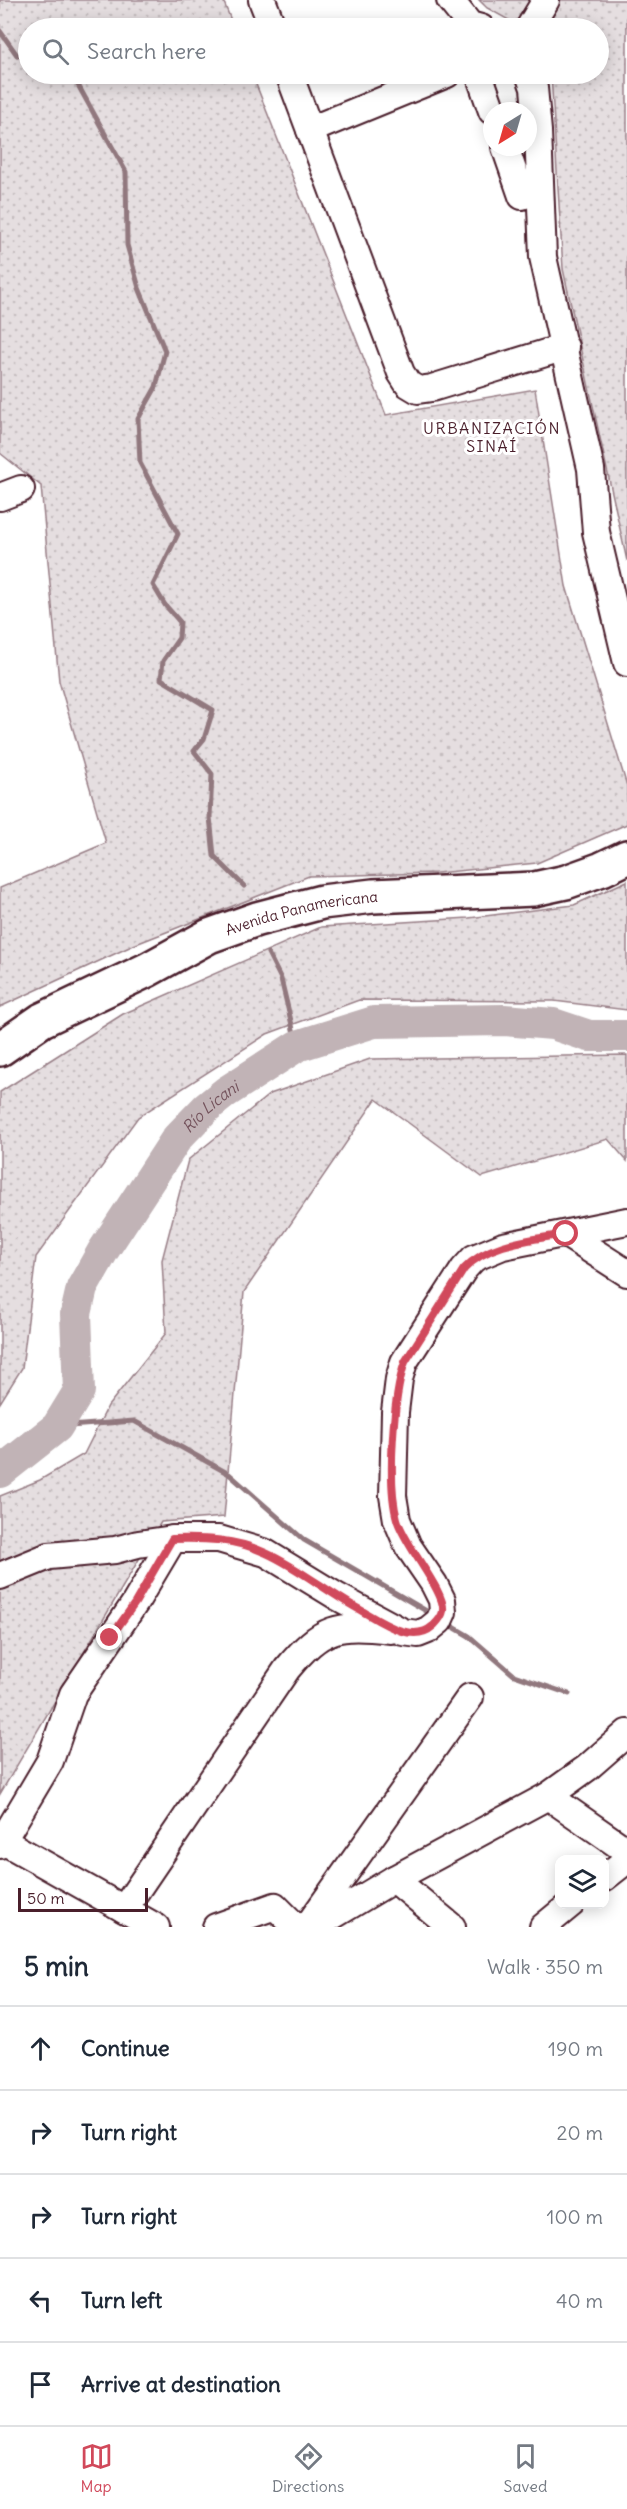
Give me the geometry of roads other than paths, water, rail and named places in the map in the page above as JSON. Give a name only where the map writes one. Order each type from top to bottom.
[{"type":"main road","name":"Avenida Panamericana","points":[[0,1049],[42,1020],[147,970],[209,936],[257,919],[322,902],[373,896],[534,889],[566,882],[627,857]]},
{"type":"street","points":[[262,0],[269,18]]},
{"type":"street","points":[[535,18],[546,0]]},
{"type":"street","points":[[450,1],[457,18]]},
{"type":"street","points":[[450,1],[464,18]]},
{"type":"street","points":[[293,84],[401,373],[408,384],[418,390],[432,388],[565,347]]},
{"type":"street","points":[[310,130],[423,84]]},
{"type":"street","points":[[483,84],[489,102]]},
{"type":"street","points":[[533,84],[538,131],[543,257],[591,468],[596,532],[627,663]]},
{"type":"street","points":[[508,156],[522,196]]},
{"type":"street","points":[[124,1909],[287,1669],[303,1650],[330,1630],[344,1627],[418,1634],[428,1630],[439,1621],[443,1612],[442,1600],[408,1546],[397,1520],[393,1496],[395,1412],[399,1379],[405,1362],[464,1269],[474,1258],[503,1246],[627,1221]]},
{"type":"street","points":[[566,1234],[627,1273]]},
{"type":"street","points":[[0,1576],[49,1556],[115,1551],[138,1544],[172,1539],[219,1539],[266,1553],[338,1597],[403,1632]]},
{"type":"street","points":[[156,1927],[1,1843],[50,1761],[74,1694],[135,1603],[172,1539]]},
{"type":"street","points":[[307,1927],[470,1697]]},
{"type":"street","points":[[314,1927],[394,1879],[548,1796],[587,1768],[627,1733]]},
{"type":"street","points":[[548,1796],[627,1851]]},
{"type":"street","points":[[609,1874],[627,1860]]},
{"type":"street","points":[[394,1879],[452,1927]]},
{"type":"street","points":[[216,1927],[275,1906],[296,1927]]},
{"type":"street","points":[[543,1927],[566,1909]]},
{"type":"waterway","points":[[0,31],[18,55]]},
{"type":"waterway","points":[[78,84],[126,172],[127,245],[139,288],[165,351],[156,387],[138,419],[140,463],[178,534],[153,585],[165,605],[180,622],[179,638],[163,661],[161,679],[213,710],[204,739],[194,751],[212,774],[210,817],[214,856],[244,886]]},
{"type":"waterway","points":[[268,953],[281,979],[297,1046]]},
{"type":"waterway","name":"Río Licani","points":[[0,1472],[57,1427],[79,1391],[76,1314],[82,1288],[103,1251],[177,1138],[206,1108],[226,1092],[297,1046],[374,1022],[504,1020],[553,1024],[589,1036],[627,1036]]},
{"type":"waterway","points":[[57,1427],[134,1421],[229,1474],[304,1540],[435,1616]]},
{"type":"waterway","points":[[445,1622],[469,1636],[514,1675],[569,1694]]},
{"type":"district","name":"URBANIZACIÓN SINAÍ","points":[[492,437]]}]
